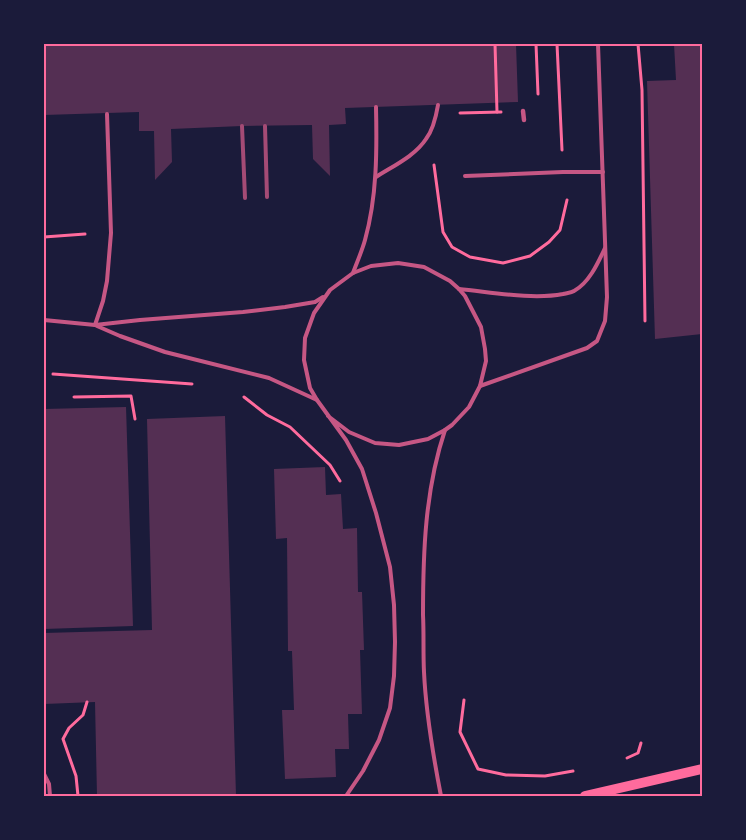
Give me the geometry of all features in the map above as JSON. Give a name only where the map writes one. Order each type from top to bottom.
[{"type":"main road","points":[[585,796],[702,769]]},
{"type":"street","points":[[523,111],[524,120]]},
{"type":"lane","points":[[480,386],[586,348],[597,341],[605,321],[607,297],[606,246],[598,44]]},
{"type":"lane","points":[[376,178],[414,152],[427,139],[435,120],[438,106]]},
{"type":"lane","points":[[353,273],[365,241],[376,178],[376,107]]},
{"type":"lane","points":[[95,326],[107,281],[111,233],[107,114]]},
{"type":"lane","points":[[464,176],[603,172]]},
{"type":"lane","points":[[459,290],[535,296],[554,296],[573,292],[583,285],[596,266],[606,246]]},
{"type":"lane","points":[[328,416],[349,432],[375,443],[399,445],[428,439],[452,425],[469,407],[480,386],[486,361],[486,349],[481,327],[466,296],[450,281],[424,267],[398,263],[371,266],[353,273],[330,290],[314,313],[306,338],[304,360],[310,388],[328,416],[346,440],[362,470],[388,558],[394,604],[394,676],[390,708],[375,748],[363,771],[346,796]]},
{"type":"lane","points":[[44,320],[95,326],[285,307],[315,302],[326,295]]},
{"type":"lane","points":[[95,326],[165,352],[269,378],[317,400]]},
{"type":"lane","points":[[441,796],[430,736],[424,672],[423,583],[424,543],[428,505],[440,448],[446,430]]},
{"type":"lane","points":[[44,774],[49,784],[50,796]]},
{"type":"path","points":[[496,44],[497,112]]},
{"type":"path","points":[[557,44],[562,155]]},
{"type":"path","points":[[638,44],[642,90],[645,321]]},
{"type":"path","points":[[530,256],[549,242],[560,230],[567,200]]},
{"type":"path","points":[[44,237],[85,234]]},
{"type":"path","points":[[53,374],[196,385]]},
{"type":"path","points":[[74,397],[131,396],[134,419]]},
{"type":"path","points":[[241,396],[267,415],[290,428],[330,465],[340,482]]},
{"type":"path","points":[[464,700],[460,732],[478,769],[506,775],[545,776],[574,771]]},
{"type":"path","points":[[78,796],[76,776],[63,739],[70,728],[83,715],[87,702]]},
{"type":"path","points":[[621,761],[638,753],[641,743]]},
{"type":"building","points":[[44,44],[516,44],[518,102],[345,108],[346,124],[329,125],[330,176],[313,159],[312,125],[171,129],[172,162],[155,180],[154,131],[139,131],[139,112],[44,115]]},
{"type":"building","points":[[674,44],[702,44],[702,334],[655,339],[647,81],[676,80]]},
{"type":"building","points":[[126,407],[133,626],[44,629],[44,409]]},
{"type":"building","points":[[225,416],[236,796],[97,796],[95,702],[44,704],[44,633],[152,630],[147,419]]},
{"type":"building","points":[[325,467],[326,495],[341,494],[343,529],[357,528],[358,592],[362,592],[364,650],[360,650],[362,714],[348,714],[349,749],[335,749],[336,777],[285,779],[282,710],[294,710],[292,651],[288,651],[287,538],[276,539],[274,469]]},
{"type":"railway","points":[[242,126],[245,198]]},
{"type":"railway","points":[[265,126],[267,197]]}]
